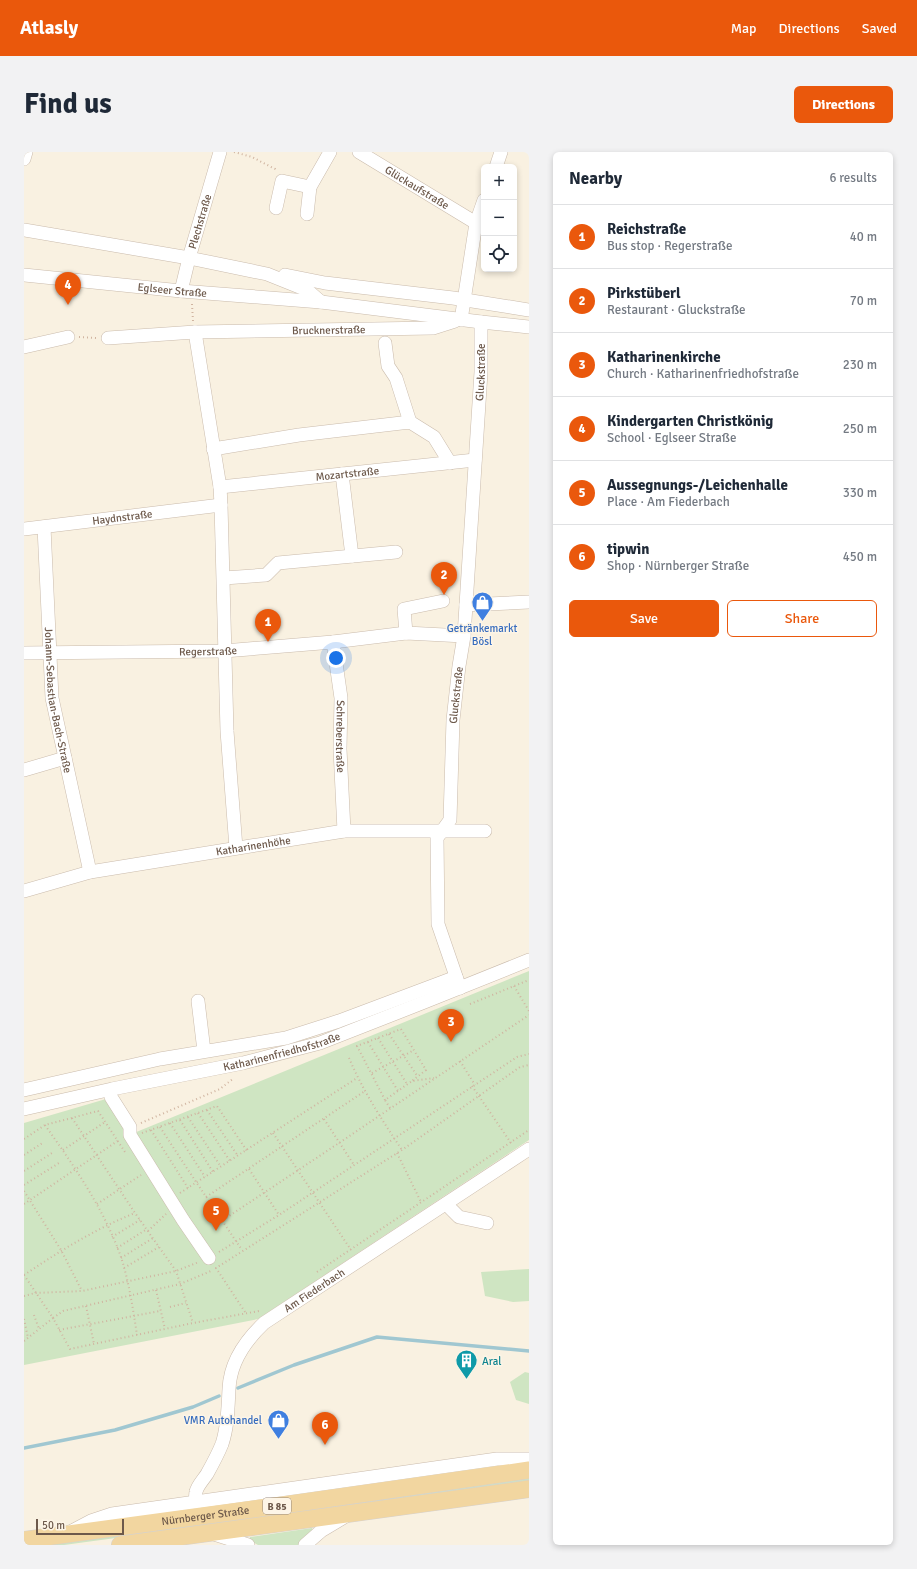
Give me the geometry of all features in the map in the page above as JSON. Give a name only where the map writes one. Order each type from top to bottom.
[{"type":"main road","name":"Nürnberger Straße","points":[[24,1540],[435,1485],[529,1470]]},
{"type":"main road","name":"Nürnberger Straße","points":[[120,1545],[348,1515],[529,1489]]},
{"type":"street","points":[[24,159],[26,152]]},
{"type":"street","name":"Plechstraße","points":[[181,292],[189,258],[220,152]]},
{"type":"street","points":[[307,214],[310,187],[330,152]]},
{"type":"street","points":[[497,164],[501,152]]},
{"type":"street","name":"Glückaufstraße","points":[[364,153],[476,223]]},
{"type":"street","points":[[276,208],[282,181],[310,187]]},
{"type":"street","points":[[461,320],[476,223],[481,209]]},
{"type":"street","points":[[24,230],[189,258],[267,274],[307,290],[321,302]]},
{"type":"street","points":[[267,274],[283,274],[324,283],[464,300],[529,310]]},
{"type":"street","name":"Eglseer Straße","points":[[24,275],[181,292],[321,302],[461,320],[529,326]]},
{"type":"street","name":"Brucknerstraße","points":[[108,338],[194,328],[433,328],[461,320]]},
{"type":"street","name":"Gluckstraße","points":[[458,982],[438,924],[437,838],[450,820],[453,720],[464,636],[481,372],[482,322]]},
{"type":"street","points":[[194,328],[220,487],[224,578],[224,651],[227,731],[236,848]]},
{"type":"street","points":[[24,347],[68,337]]},
{"type":"street","points":[[385,343],[388,366],[396,378],[410,422]]},
{"type":"street","points":[[213,449],[299,435],[410,422],[434,437],[450,463]]},
{"type":"street","name":"Mozartstraße","points":[[220,487],[475,460]]},
{"type":"street","points":[[342,474],[352,556]]},
{"type":"street","name":"Haydnstraße","points":[[24,529],[221,505]]},
{"type":"street","name":"Johann-Sebastian-Bach-Straße","points":[[44,527],[52,698],[90,872]]},
{"type":"street","points":[[224,578],[266,575],[278,563],[396,552]]},
{"type":"street","points":[[406,633],[404,609],[443,600]]},
{"type":"street","points":[[466,606],[529,602]]},
{"type":"street","name":"Regerstraße","points":[[24,653],[224,651],[333,642],[406,633],[464,636]]},
{"type":"street","name":"Schreberstraße","points":[[333,642],[341,698],[340,750],[344,831]]},
{"type":"street","points":[[24,770],[65,758]]},
{"type":"street","name":"Katharinenhöhe","points":[[24,891],[90,872],[344,831],[485,831]]},
{"type":"street","name":"Katharinenfriedhofstraße","points":[[24,1110],[112,1089],[243,1063],[320,1043],[458,982],[529,960]]},
{"type":"street","points":[[24,1090],[97,1072],[204,1051],[286,1038],[458,982]]},
{"type":"street","points":[[198,1001],[204,1051]]},
{"type":"street","points":[[111,1097],[134,1131],[130,1135],[183,1220],[213,1263]]},
{"type":"street","name":"Am Fiederbach","points":[[196,1502],[196,1493],[198,1488],[222,1443],[227,1419],[229,1388],[233,1370],[240,1353],[251,1336],[264,1323],[529,1149]]},
{"type":"street","points":[[446,1204],[459,1218],[488,1223]]},
{"type":"street","points":[[65,1534],[91,1521],[112,1514],[497,1459],[529,1459]]},
{"type":"street","points":[[305,1545],[321,1531],[348,1515]]},
{"type":"street","points":[[210,1533],[248,1545]]},
{"type":"path","points":[[234,152],[252,157],[275,169],[282,181]]},
{"type":"path","points":[[192,302],[194,328]]},
{"type":"path","points":[[68,337],[108,338]]},
{"type":"path","points":[[470,1004],[529,980]]},
{"type":"path","points":[[514,986],[529,1011]]},
{"type":"path","points":[[222,1220],[340,1143],[529,1014]]},
{"type":"path","points":[[385,1100],[426,1070],[401,1029],[357,1046],[385,1100],[390,1108]]},
{"type":"path","points":[[389,1034],[418,1077]]},
{"type":"path","points":[[378,1038],[408,1084]]},
{"type":"path","points":[[368,1042],[398,1091]]},
{"type":"path","points":[[372,1073],[414,1050]]},
{"type":"path","points":[[24,1296],[35,1293],[82,1291],[213,1263],[236,1241],[313,1193],[517,1057],[529,1054]]},
{"type":"path","points":[[349,1058],[357,1078],[379,1116],[402,1150]]},
{"type":"path","points":[[460,1062],[475,1084]]},
{"type":"path","points":[[24,1341],[52,1318],[64,1311],[180,1284],[213,1263],[242,1250],[319,1203],[402,1150],[520,1067],[529,1065]]},
{"type":"path","points":[[24,1204],[134,1131],[220,1089],[235,1077]]},
{"type":"path","points":[[179,1194],[357,1078]]},
{"type":"path","points":[[412,1081],[435,1078]]},
{"type":"path","points":[[472,1086],[511,1143]]},
{"type":"path","points":[[206,1197],[365,1091]]},
{"type":"path","points":[[134,1131],[151,1130],[217,1106],[247,1151]]},
{"type":"path","points":[[207,1110],[238,1156]]},
{"type":"path","points":[[24,1139],[45,1124],[98,1111],[125,1153]]},
{"type":"path","points":[[198,1113],[230,1161]]},
{"type":"path","points":[[188,1117],[221,1167]]},
{"type":"path","points":[[72,1118],[135,1213],[176,1271],[193,1323]]},
{"type":"path","points":[[324,1119],[354,1165]]},
{"type":"path","points":[[180,1120],[213,1172]]},
{"type":"path","points":[[63,1150],[105,1122]]},
{"type":"path","points":[[170,1123],[205,1177]]},
{"type":"path","points":[[45,1124],[76,1169],[107,1224],[124,1268],[126,1282],[131,1296],[137,1335]]},
{"type":"path","points":[[160,1127],[242,1250]]},
{"type":"path","points":[[151,1130],[188,1188]]},
{"type":"path","points":[[311,1276],[529,1130]]},
{"type":"path","points":[[273,1133],[351,1250]]},
{"type":"path","points":[[24,1155],[44,1142]]},
{"type":"path","points":[[24,1171],[52,1153]]},
{"type":"path","points":[[397,1153],[421,1202]]},
{"type":"path","points":[[24,1185],[59,1163]]},
{"type":"path","points":[[249,1169],[279,1215]]},
{"type":"path","points":[[97,1204],[141,1175],[137,1170]]},
{"type":"path","points":[[24,1191],[61,1250],[82,1291]]},
{"type":"path","points":[[135,1213],[107,1224],[61,1250],[24,1275],[70,1349],[193,1323],[259,1311],[265,1307]]},
{"type":"path","points":[[117,1248],[148,1230],[167,1213]]},
{"type":"path","points":[[112,1237],[140,1220]]},
{"type":"path","points":[[121,1258],[153,1238]]},
{"type":"path","points":[[124,1268],[159,1247]]},
{"type":"path","points":[[213,1263],[245,1313]]},
{"type":"path","points":[[156,1290],[165,1329]]},
{"type":"path","points":[[170,1307],[186,1303]]},
{"type":"path","points":[[86,1306],[94,1344]]},
{"type":"path","points":[[59,1330],[160,1311]]},
{"type":"path","points":[[34,1315],[39,1329]]},
{"type":"path","points":[[24,1319],[28,1338]]},
{"type":"green space","points":[[529,971],[529,1140],[258,1319],[24,1365],[24,1123],[106,1099],[129,1135]]},
{"type":"green space","points":[[529,1269],[529,1301],[513,1302],[485,1296],[481,1272]]},
{"type":"green space","points":[[525,1372],[529,1373],[529,1404],[516,1400],[510,1382]]},
{"type":"green space","points":[[529,1478],[529,1482],[64,1545],[40,1545]]},
{"type":"green space","points":[[312,1528],[313,1530],[299,1545],[258,1545],[249,1540],[250,1537]]},
{"type":"waterway","points":[[238,1388],[294,1365],[377,1337],[529,1351]]},
{"type":"waterway","points":[[24,1448],[115,1430],[193,1407],[219,1396]]},
{"type":"place","name":"Kindergarten Christkönig","points":[[68,305]]},
{"type":"place","name":"Pirkstüberl","points":[[444,595]]},
{"type":"place","name":"Getränkemarkt Bösl","points":[[482,622]]},
{"type":"place","name":"Reichstraße","points":[[268,642]]},
{"type":"place","name":"Katharinenkirche","points":[[451,1042]]},
{"type":"place","name":"Aussegnungs-/Leichenhalle","points":[[216,1231]]},
{"type":"place","name":"Aral","points":[[466,1380]]},
{"type":"place","name":"VMR Autohandel","points":[[278,1440]]},
{"type":"place","name":"tipwin","points":[[325,1445]]}]
